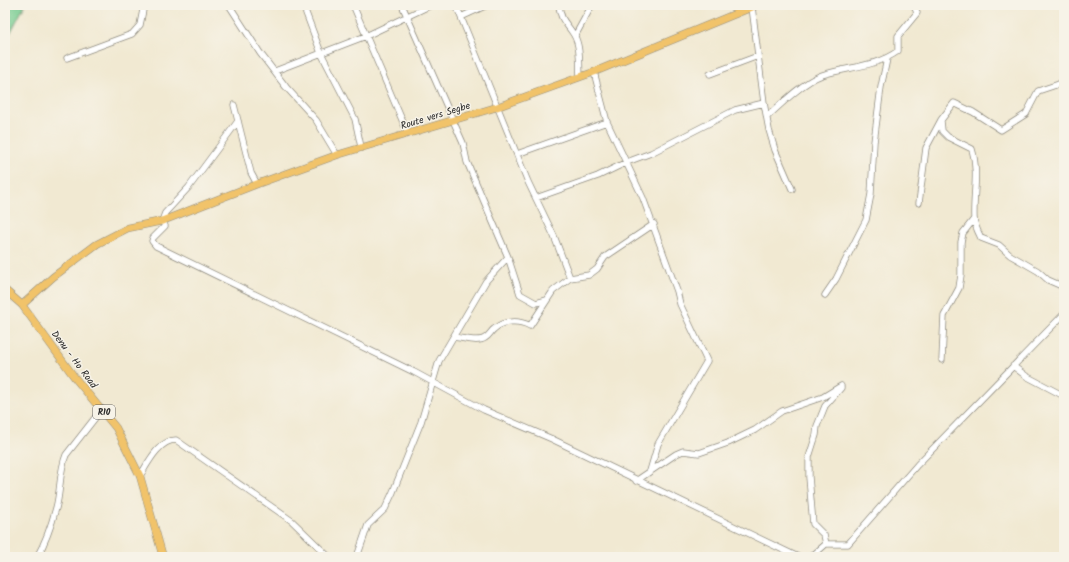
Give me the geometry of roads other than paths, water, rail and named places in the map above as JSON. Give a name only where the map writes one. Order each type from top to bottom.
[{"type":"main road","name":"Route vers Segbe","points":[[22,305],[53,277],[98,244],[128,228],[162,221],[257,184],[338,155],[497,107],[594,72],[754,6]]},
{"type":"main road","name":"Denu - Ho Road","points":[[5,290],[22,305],[75,378],[102,409],[116,428],[140,476],[163,557]]},
{"type":"street","points":[[67,58],[132,34],[140,25],[144,5]]},
{"type":"street","points":[[229,5],[260,53],[290,93],[316,120],[338,155]]},
{"type":"street","points":[[303,5],[321,53],[355,119],[361,148]]},
{"type":"street","points":[[353,5],[408,134]]},
{"type":"street","points":[[402,5],[462,143],[467,162],[508,257],[520,294],[536,303],[547,300]]},
{"type":"street","points":[[275,71],[366,36],[407,18],[431,5]]},
{"type":"street","points":[[456,5],[516,154],[554,236],[570,278]]},
{"type":"street","points":[[461,17],[487,5]]},
{"type":"street","points":[[559,5],[560,17],[575,36],[579,49],[580,76]]},
{"type":"street","points":[[575,36],[592,5]]},
{"type":"street","points":[[768,116],[792,94],[821,76],[887,59],[898,51],[898,36],[917,13],[914,5]]},
{"type":"street","points":[[754,6],[758,56],[769,130],[775,150],[792,189]]},
{"type":"street","points":[[710,74],[758,56]]},
{"type":"street","points":[[825,295],[836,278],[866,220],[871,194],[874,142],[881,87],[887,59]]},
{"type":"street","points":[[594,72],[608,122],[628,162],[654,224],[677,290],[680,304],[707,361],[658,444],[650,472]]},
{"type":"street","points":[[919,204],[926,148],[941,120],[954,103],[974,112],[1001,130],[1026,114],[1038,90],[1059,84],[1064,80]]},
{"type":"street","points":[[536,198],[598,176],[651,153],[735,110],[764,103]]},
{"type":"street","points":[[234,105],[251,173],[257,184]]},
{"type":"street","points":[[941,120],[942,131],[945,134],[972,150],[975,160],[976,181],[974,219],[980,238],[999,245],[1010,255],[1038,271],[1048,280],[1064,287]]},
{"type":"street","points":[[238,121],[189,187],[165,213],[162,221],[165,226],[153,238],[152,242],[156,246],[433,382],[484,410],[552,439],[636,481],[798,557]]},
{"type":"street","points":[[516,154],[608,122]]},
{"type":"street","points":[[942,360],[944,316],[959,288],[963,233],[974,219]]},
{"type":"street","points":[[454,337],[480,340],[486,338],[492,330],[500,324],[522,322],[530,326],[553,291],[570,278],[589,275],[597,269],[605,257],[654,224]]},
{"type":"street","points":[[357,557],[368,525],[385,509],[393,492],[421,422],[439,361],[486,281],[508,257]]},
{"type":"street","points":[[810,557],[826,544],[848,544],[917,465],[1064,314]]},
{"type":"street","points":[[1013,366],[1026,376],[1064,396]]},
{"type":"street","points":[[636,481],[676,454],[683,451],[699,453],[728,443],[755,430],[782,411],[823,397],[841,386],[836,395],[825,406],[817,426],[816,435],[809,457],[813,524],[824,535],[826,544]]},
{"type":"street","points":[[37,557],[44,546],[56,508],[63,463],[66,455],[102,409]]},
{"type":"street","points":[[140,476],[162,445],[169,440],[176,440],[292,521],[329,557]]}]
